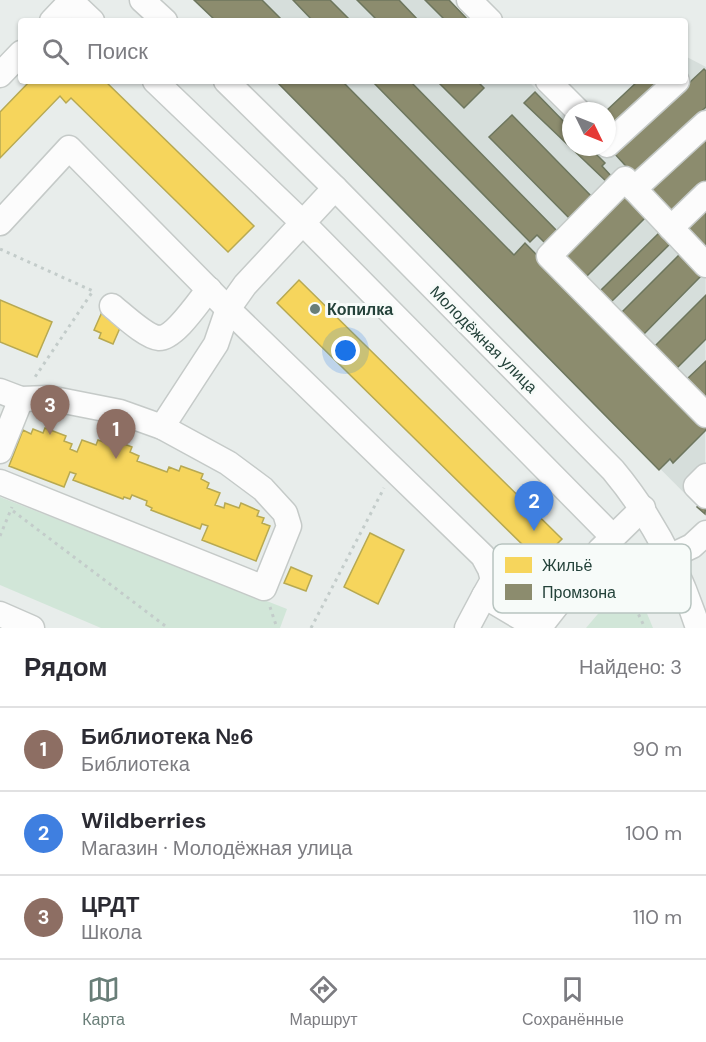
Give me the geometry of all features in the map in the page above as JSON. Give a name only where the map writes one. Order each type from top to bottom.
[{"type":"street","points":[[142,0],[162,18]]},
{"type":"street","points":[[469,0],[487,18]]},
{"type":"street","points":[[55,18],[71,1],[89,18]]},
{"type":"street","points":[[0,75],[18,56]]},
{"type":"street","points":[[157,84],[303,223],[607,543],[642,508]]},
{"type":"street","name":"Молодёжная улица","points":[[229,84],[592,448],[630,490],[663,544]]},
{"type":"street","points":[[551,84],[569,102]]},
{"type":"street","points":[[616,137],[673,84]]},
{"type":"street","points":[[706,123],[630,184],[549,256],[706,415]]},
{"type":"street","points":[[0,223],[69,148],[228,309],[483,556],[493,580],[467,628]]},
{"type":"street","points":[[612,156],[630,184],[705,263]]},
{"type":"street","points":[[162,427],[216,344],[228,309],[245,285],[335,188]]},
{"type":"street","points":[[670,228],[706,194]]},
{"type":"street","points":[[112,306],[147,334],[158,338],[171,333],[209,289]]},
{"type":"street","points":[[0,451],[10,395],[49,398],[120,412],[162,427],[228,463],[263,489],[285,513],[289,526],[264,588],[10,494]]},
{"type":"street","points":[[706,476],[696,486],[706,496]]},
{"type":"street","points":[[691,546],[706,533]]},
{"type":"street","points":[[484,596],[493,601]]},
{"type":"street","name":"Молодёжная улица","points":[[691,606],[698,628]]},
{"type":"street","points":[[513,613],[539,628],[551,613]]},
{"type":"street","points":[[0,614],[32,628]]},
{"type":"path","points":[[0,249],[93,291],[10,395]]},
{"type":"path","points":[[311,628],[394,469]]},
{"type":"path","points":[[0,536],[10,494],[168,628]]},
{"type":"path","points":[[638,613],[645,628]]},
{"type":"shaded area","points":[[194,0],[449,0],[466,18],[213,18]]},
{"type":"shaded area","points":[[688,58],[706,67],[705,514],[279,84],[531,84],[562,114],[562,156],[616,156],[616,102],[635,84],[688,84]]},
{"type":"green space","points":[[0,497],[287,609],[280,628],[101,628],[0,585]]},
{"type":"green space","points":[[599,613],[647,613],[653,628],[586,628]]},
{"type":"building: Жильё","points":[[27,84],[108,84],[254,226],[228,252],[71,98],[66,103],[60,96],[0,158],[0,112]]},
{"type":"building: Жильё","points":[[299,280],[562,539],[557,544],[522,544],[277,303]]},
{"type":"building: Жильё","points":[[0,300],[52,322],[37,357],[0,342]]},
{"type":"building: Жильё","points":[[102,312],[123,321],[113,344],[99,338],[101,333],[94,330]]},
{"type":"building: Жильё","points":[[45,428],[66,436],[64,441],[72,444],[70,449],[77,452],[82,440],[96,445],[98,440],[109,444],[111,439],[132,447],[130,452],[139,456],[137,461],[167,472],[169,467],[179,471],[181,466],[203,474],[201,479],[209,483],[207,488],[220,493],[215,505],[224,508],[225,503],[239,508],[241,503],[259,511],[257,516],[264,518],[262,523],[270,526],[256,561],[202,540],[208,526],[202,524],[200,529],[151,510],[152,508],[146,505],[147,501],[132,495],[130,499],[124,497],[123,499],[73,480],[76,474],[70,472],[64,487],[9,466],[23,430],[31,434],[33,429],[43,433]]},
{"type":"building: Жильё","points":[[370,533],[404,550],[378,604],[344,587]]},
{"type":"building: Жильё","points":[[291,567],[312,576],[306,591],[284,583]]},
{"type":"building: Промзона","points":[[194,0],[262,0],[280,18],[213,18]]},
{"type":"building: Промзона","points":[[293,0],[330,0],[348,18],[310,18]]},
{"type":"building: Промзона","points":[[357,0],[399,0],[416,18],[375,18]]},
{"type":"building: Промзона","points":[[425,0],[449,0],[466,18],[443,18]]},
{"type":"building: Промзона","points":[[704,69],[706,71],[706,107],[634,175],[616,155],[616,151]]},
{"type":"building: Промзона","points":[[279,84],[345,84],[514,255],[525,243],[706,427],[706,430],[673,463],[670,459],[659,470]]},
{"type":"building: Промзона","points":[[375,84],[413,84],[559,233],[547,245],[537,235],[530,242]]},
{"type":"building: Промзона","points":[[440,84],[480,84],[484,88],[464,108]]},
{"type":"building: Промзона","points":[[635,84],[658,84],[616,124],[616,102]]},
{"type":"building: Промзона","points":[[535,92],[562,120],[562,139],[524,103]]},
{"type":"building: Промзона","points":[[512,115],[594,199],[572,221],[489,137]]},
{"type":"building: Промзона","points":[[706,134],[706,180],[670,214],[647,189]]},
{"type":"building: Промзона","points":[[580,156],[598,156],[605,163],[602,166],[612,177],[609,184]]},
{"type":"building: Промзона","points":[[623,192],[647,216],[586,277],[563,253]]},
{"type":"building: Промзона","points":[[706,203],[706,248],[682,226]]},
{"type":"building: Промзона","points":[[661,231],[672,242],[611,302],[600,291]]},
{"type":"building: Промзона","points":[[681,253],[702,275],[643,335],[621,313]]},
{"type":"building: Промзона","points":[[706,295],[706,339],[677,368],[655,346]]},
{"type":"building: Промзона","points":[[706,361],[706,398],[687,379]]},
{"type":"building: Промзона","points":[[706,500],[705,514],[697,507]]},
{"type":"place","name":"Копилка","points":[[315,309]]},
{"type":"place","name":"ЦРДТ","points":[[50,435]]},
{"type":"place","name":"Библиотека №6","points":[[116,459]]},
{"type":"place","name":"Wildberries","points":[[534,531]]}]
